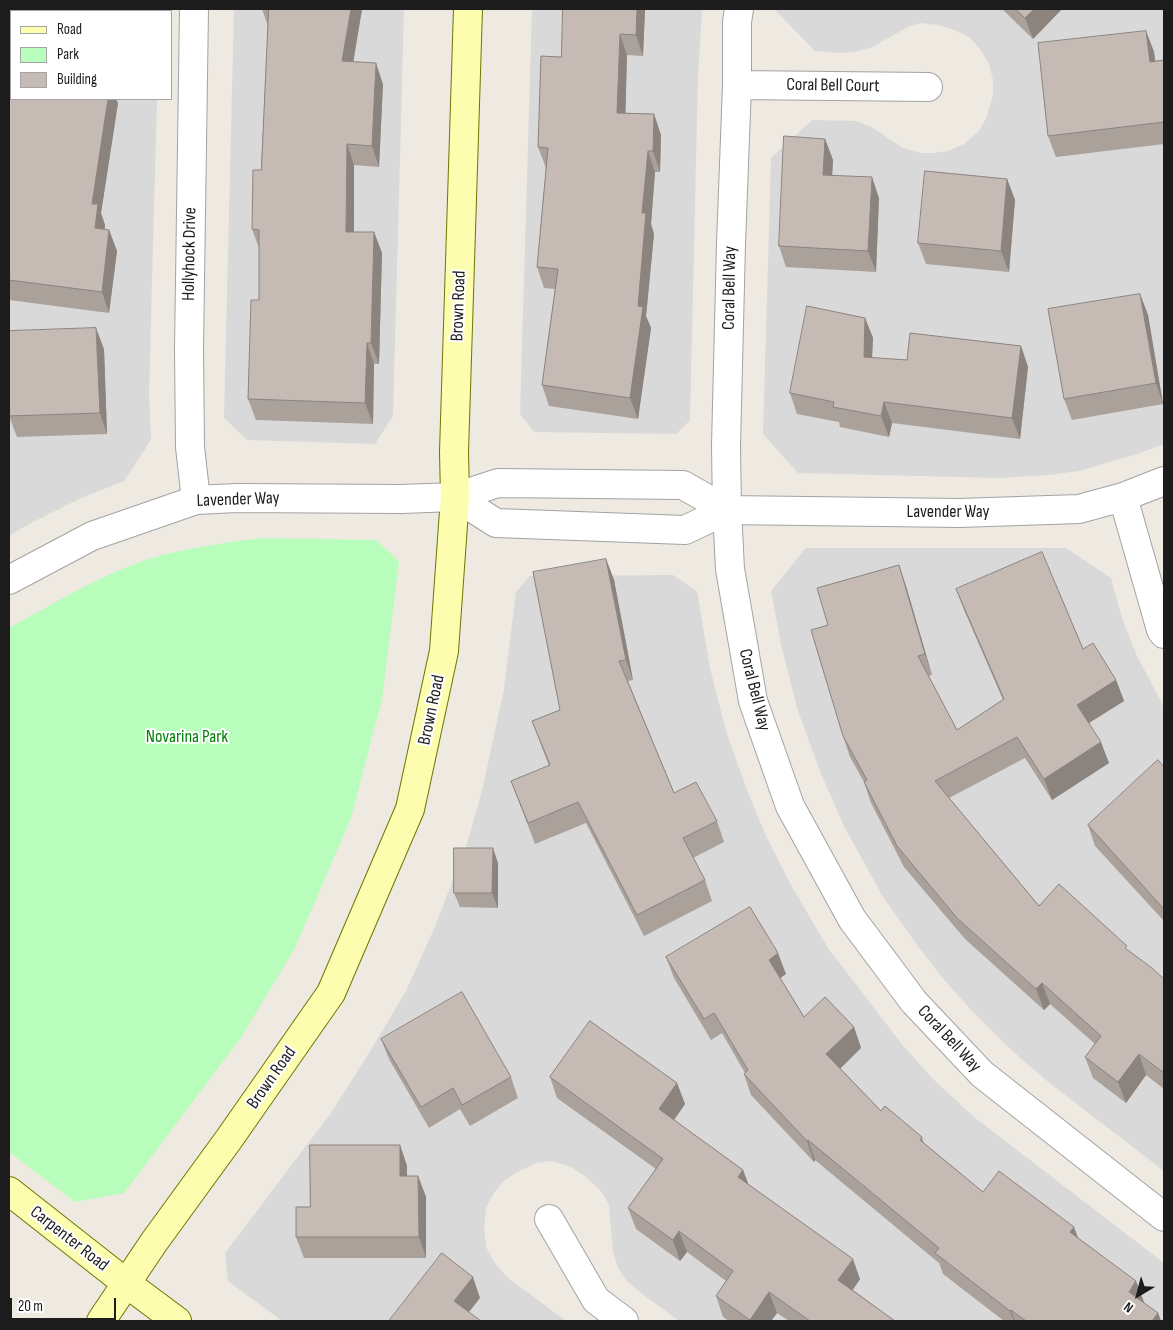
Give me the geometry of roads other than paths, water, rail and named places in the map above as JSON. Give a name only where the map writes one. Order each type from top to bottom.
[{"type":"street","name":"Hollyhock Drive","points":[[194,9],[189,349],[190,447],[196,500]]},
{"type":"street","name":"Brown Road","points":[[101,1321],[154,1242],[331,994],[410,810],[444,651],[455,497],[454,452],[468,9]]},
{"type":"street","name":"Coral Bell Way","points":[[739,9],[737,22],[737,85],[730,253],[726,446],[727,510],[730,569],[753,701],[790,806],[852,919],[914,1002],[982,1074],[1164,1217]]},
{"type":"street","name":"Coral Bell Court","points":[[737,85],[928,87]]},
{"type":"street","name":"Lavender Way","points":[[455,497],[496,523],[686,530],[727,510],[959,513],[1078,508],[1123,497],[1164,481]]},
{"type":"street","name":"Lavender Way","points":[[9,580],[92,536],[196,500],[237,498],[401,499],[455,497],[498,482],[683,485],[727,510]]},
{"type":"street","points":[[1123,497],[1164,634]]},
{"type":"street","name":"Carpenter Road","points":[[9,1191],[177,1321]]},
{"type":"street","points":[[549,1219],[596,1300],[624,1321]]},
{"type":"park label","name":"Novarina Park","points":[[187,737]]}]
